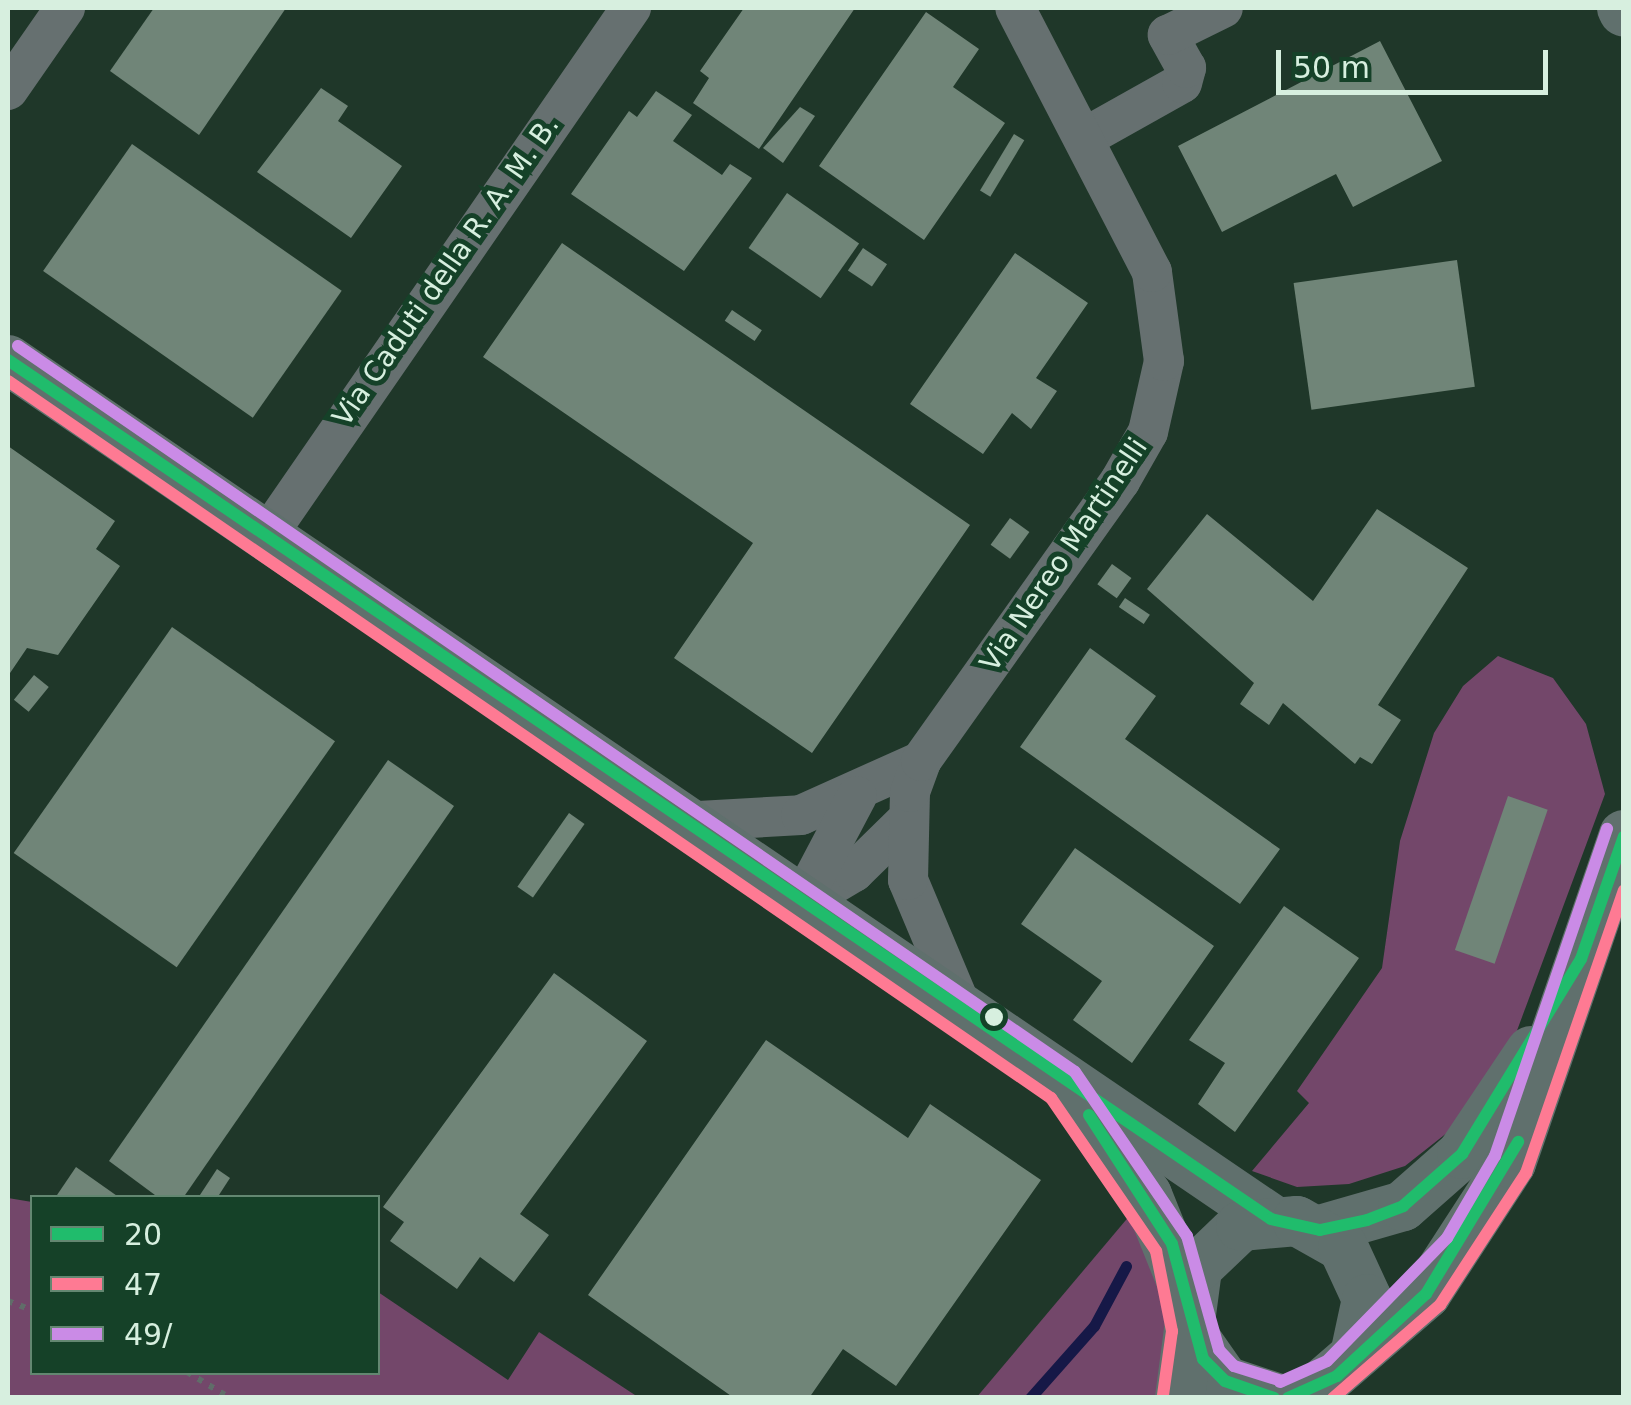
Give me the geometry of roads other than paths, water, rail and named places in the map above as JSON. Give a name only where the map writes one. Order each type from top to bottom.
[{"type":"main road","points":[[8,359],[1064,1085],[1271,1219],[1320,1230],[1403,1206],[1462,1154],[1581,959]]},
{"type":"main road","points":[[1064,1085],[1147,1195],[1189,1314],[1225,1382],[1296,1396],[1355,1355],[1426,1294],[1511,1163],[1624,835]]},
{"type":"main road","points":[[1180,1398],[1189,1314],[1216,1243],[1271,1219]]},
{"type":"main road","points":[[1320,1230],[1352,1259],[1367,1299],[1355,1355]]},
{"type":"street","points":[[8,90],[66,8]]},
{"type":"street","name":"Via Caduti della R. A. M. B.","points":[[266,537],[631,8]]},
{"type":"street","name":"Via Nereo Martinelli","points":[[968,1019],[916,913],[904,824],[921,762],[1120,482],[1159,394],[1165,336],[1152,272],[1015,8]]},
{"type":"street","points":[[1084,138],[1182,83],[1186,68],[1160,22],[1223,8]]},
{"type":"street","name":"Via Nereo Martinelli","points":[[681,822],[773,820],[858,796],[921,762]]},
{"type":"street","points":[[800,904],[858,796]]},
{"type":"street","points":[[800,904],[854,872],[904,824]]},
{"type":"waterway","points":[[1030,1398],[1094,1326],[1126,1266]]}]
